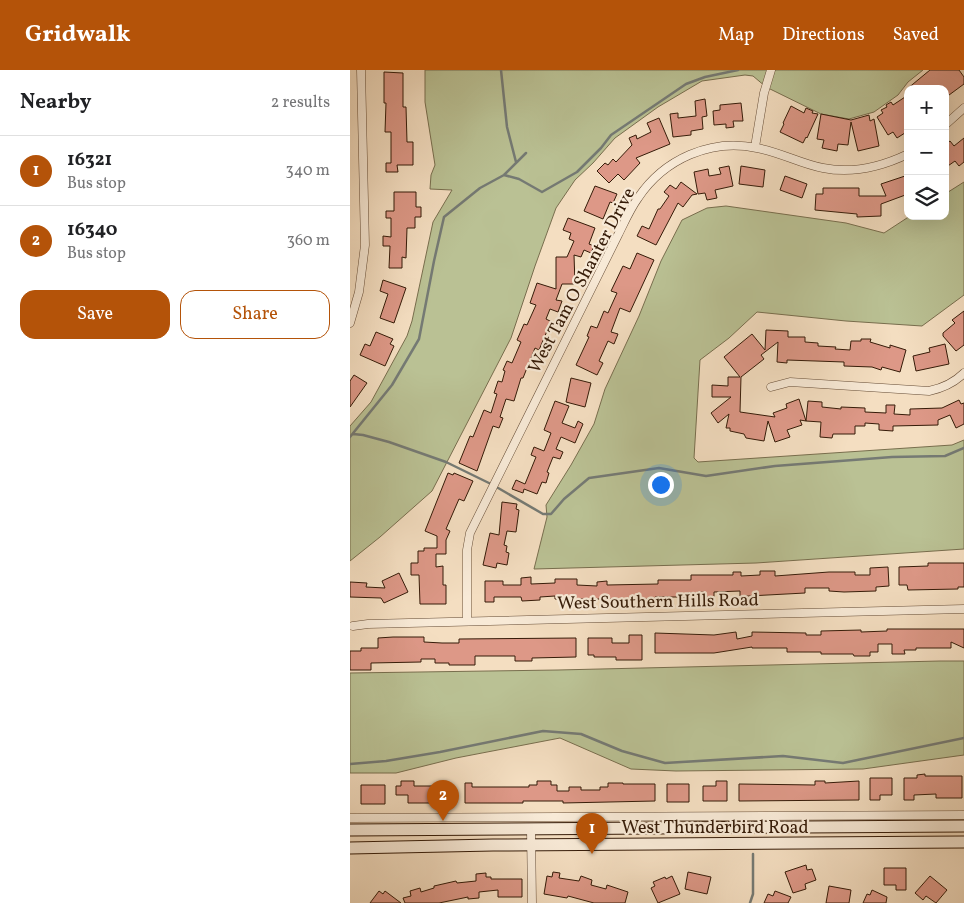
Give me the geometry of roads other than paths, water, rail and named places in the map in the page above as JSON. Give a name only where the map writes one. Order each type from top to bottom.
[{"type":"main road","name":"West Thunderbird Road","points":[[350,830],[492,823],[531,829],[739,827],[962,820]]},
{"type":"main road","points":[[492,823],[493,845]]},
{"type":"main road","points":[[739,827],[739,844]]},
{"type":"main road","name":"West Thunderbird Road","points":[[350,848],[493,845],[962,842]]},
{"type":"street","points":[[350,323],[359,292],[365,245],[361,142],[361,70]]},
{"type":"street","points":[[755,147],[764,93],[771,71]]},
{"type":"street","points":[[949,121],[964,108]]},
{"type":"street","name":"West Tam O Shanter Drive","points":[[467,621],[466,550],[470,533],[637,198],[650,183],[664,169],[684,157],[702,150],[722,146],[755,147],[822,168],[840,170],[876,167],[904,156]]},
{"type":"street","points":[[772,387],[790,382],[929,391],[951,383],[964,373]]},
{"type":"street","name":"West Southern Hills Road","points":[[353,626],[467,621],[964,609]]},
{"type":"street","name":"West Thunderbird Road","points":[[350,818],[492,823],[962,820],[962,842]]},
{"type":"street","points":[[531,829],[532,903]]},
{"type":"waterway","points":[[501,70],[507,127],[516,162]]},
{"type":"waterway","points":[[504,175],[519,179],[542,192],[577,172],[611,135],[686,84],[705,77],[738,70]]},
{"type":"waterway","points":[[350,437],[392,385],[419,339],[444,217],[480,188],[504,175],[526,153]]},
{"type":"waterway","points":[[353,434],[389,442],[446,462],[493,485],[543,514],[551,514],[564,499],[589,478],[659,468],[706,476],[775,466],[892,457],[945,456],[964,448]]},
{"type":"waterway","points":[[350,764],[386,761],[440,752],[543,731],[581,734],[622,751],[665,763],[783,756],[843,763],[964,738]]},
{"type":"waterway","points":[[750,903],[753,894],[753,854]]},
{"type":"place","name":"16340","points":[[443,821]]},
{"type":"place","name":"16321","points":[[592,854]]}]
